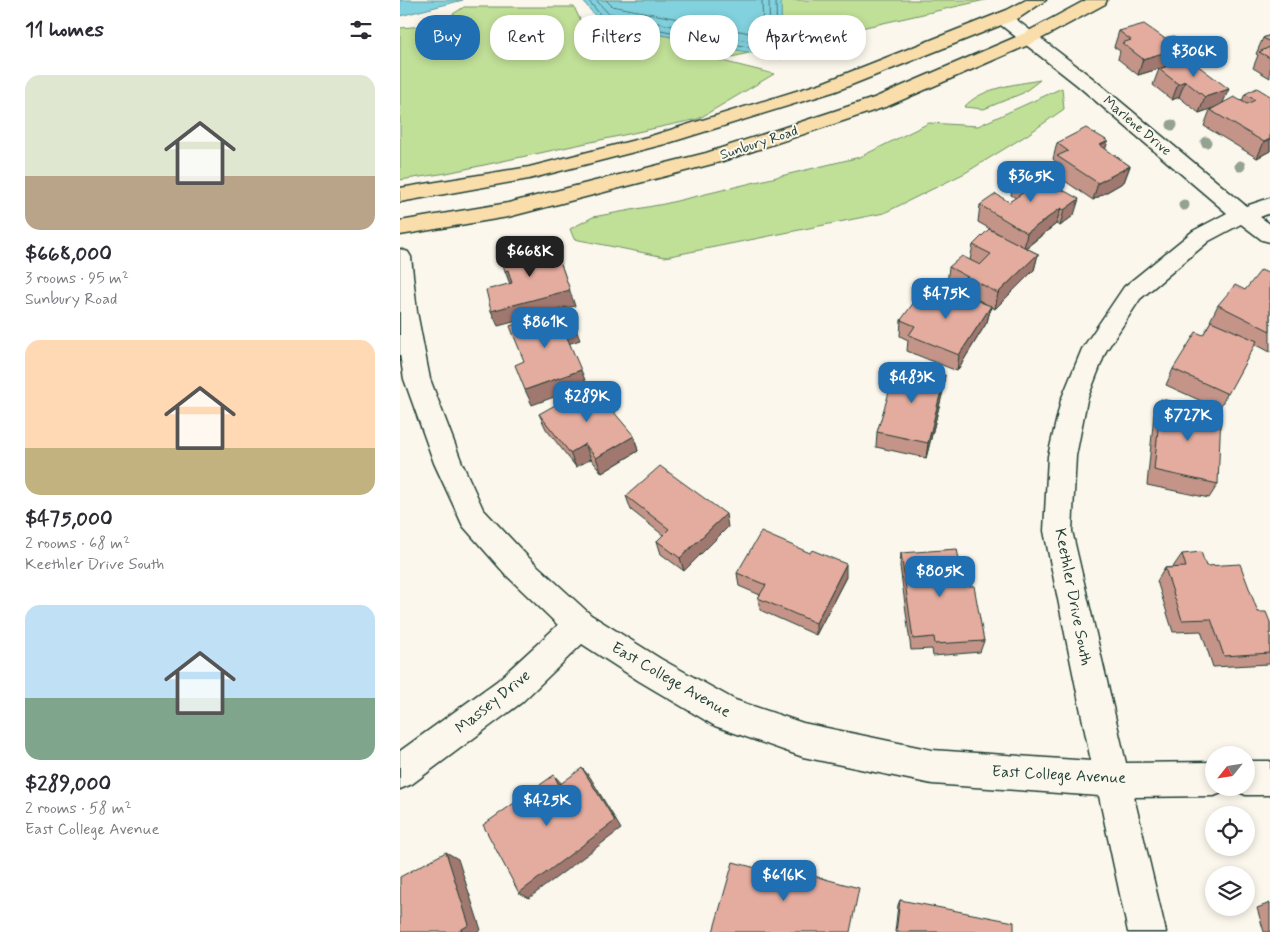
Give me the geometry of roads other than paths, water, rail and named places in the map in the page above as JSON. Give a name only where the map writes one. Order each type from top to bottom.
[{"type":"main road","name":"Sunbury Road","points":[[400,195],[529,173],[658,140],[829,87],[1003,18],[1038,0]]},
{"type":"main road","name":"Sunbury Road","points":[[400,228],[508,210],[713,158],[881,102],[1029,38],[1099,0]]},
{"type":"street","name":"Marlene Drive","points":[[1003,18],[1270,235]]},
{"type":"street","name":"Keethler Drive South","points":[[1147,932],[1074,611],[1058,531],[1062,456],[1074,400],[1094,349],[1132,292],[1185,247],[1201,236],[1270,205]]},
{"type":"street","name":"East College Avenue","points":[[400,257],[409,384],[473,517],[517,566],[580,625],[650,670],[727,714],[803,740],[932,767],[1112,780],[1205,779]]},
{"type":"street","name":"Massey Drive","points":[[400,772],[509,692],[580,625]]},
{"type":"street","points":[[1255,778],[1270,778]]},
{"type":"water","points":[[400,0],[463,0],[400,16]]},
{"type":"water","points":[[582,0],[781,0],[781,15],[748,15],[748,52],[738,50],[738,15],[670,15],[670,37],[660,35],[660,15],[594,15]]}]
